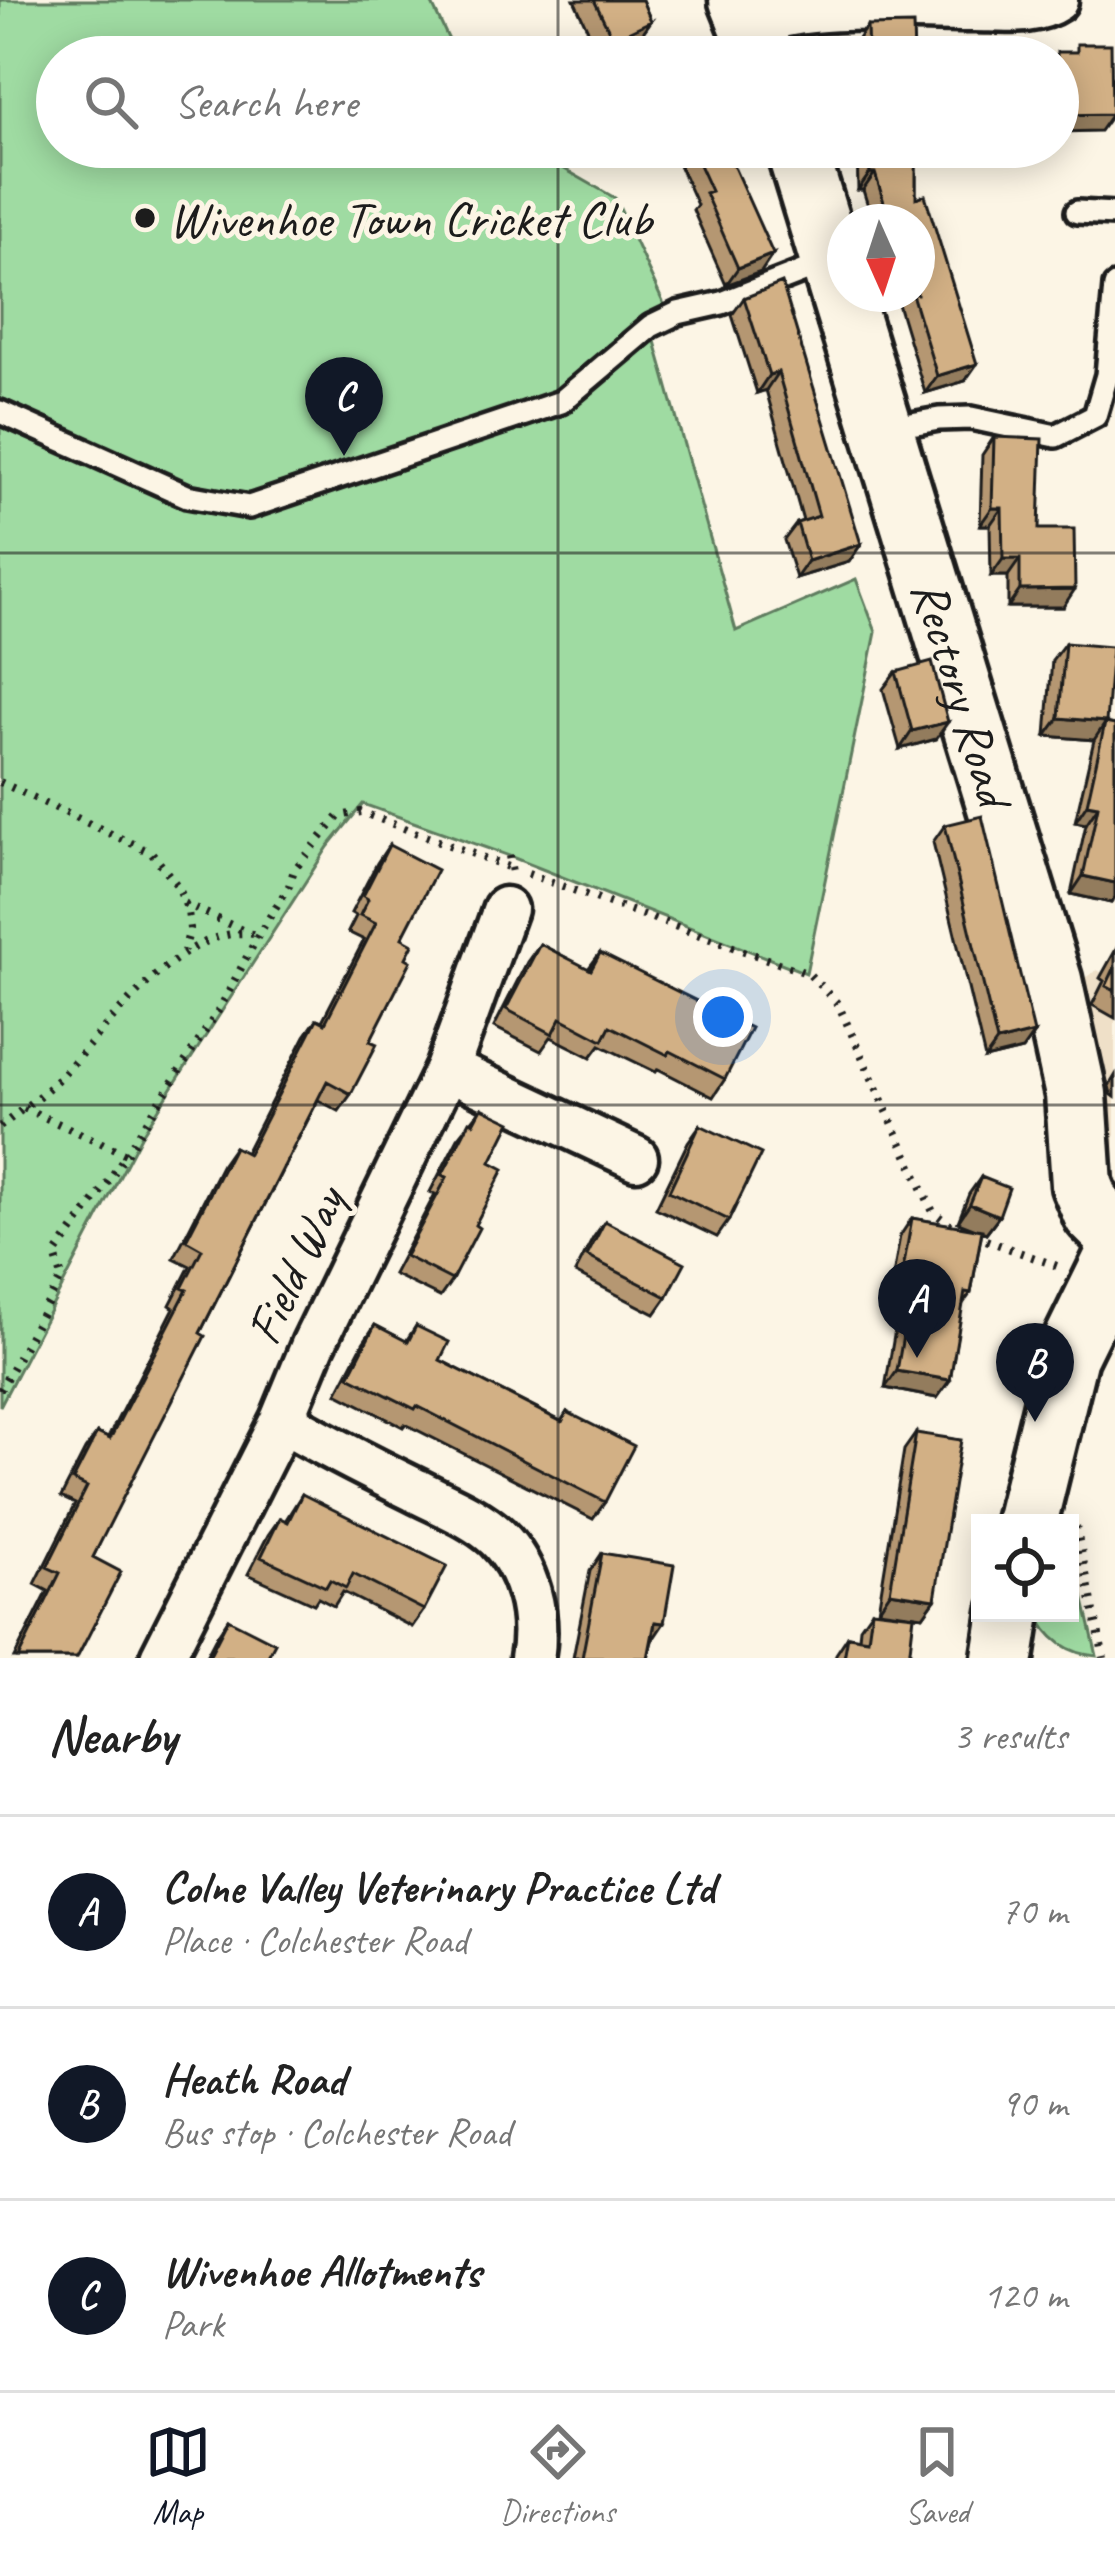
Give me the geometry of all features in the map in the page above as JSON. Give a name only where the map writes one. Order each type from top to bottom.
[{"type":"street","points":[[751,27],[785,14],[1011,10],[1056,0]]},
{"type":"street","name":"Rectory Road","points":[[802,168],[827,251]]},
{"type":"street","name":"Rectory Road","points":[[846,312],[1052,980],[1076,1094],[1082,1185],[1094,1214],[1115,1235]]},
{"type":"street","name":"Field Way","points":[[162,1658],[282,1420],[447,1069],[505,910]]},
{"type":"street","points":[[447,1069],[636,1158]]},
{"type":"street","points":[[1051,1514],[1067,1356],[1105,1277]]},
{"type":"street","points":[[282,1420],[472,1519],[497,1537],[528,1588],[536,1636],[532,1658]]},
{"type":"street","points":[[1003,1658],[1009,1622]]},
{"type":"lane","points":[[1077,212],[1115,214]]},
{"type":"lane","points":[[0,412],[187,496],[249,507],[561,402],[651,326],[827,262]]},
{"type":"lane","points":[[882,429],[971,418],[1056,436],[1095,416],[1110,389],[1115,286]]},
{"type":"path","points":[[0,782],[152,854],[184,903],[190,929],[184,952]]},
{"type":"path","points":[[0,1390],[62,1277],[55,1255],[220,1008],[253,934],[289,886],[294,869],[339,815],[361,812],[809,974],[838,1004],[933,1212],[951,1227],[1059,1267],[1105,1277]]},
{"type":"path","points":[[184,903],[253,934]]},
{"type":"path","points":[[0,1127],[60,1078],[116,1013],[184,952],[222,935],[253,934]]},
{"type":"path","points":[[23,1108],[126,1154]]},
{"type":"path","points":[[1079,1596],[1104,1658]]},
{"type":"shaded area","points":[[1097,970],[1115,980],[1115,1173],[1080,981]]},
{"type":"green space","points":[[0,0],[430,0],[447,36],[36,36],[36,168],[563,168],[615,198],[667,311],[651,327],[736,631],[856,579],[876,632],[806,973],[363,804],[328,847],[141,1136],[0,1406]]},
{"type":"green space","points":[[1079,1579],[1097,1656],[1060,1644],[1042,1622],[1079,1622]]},
{"type":"building","points":[[594,0],[642,0],[651,21],[612,36]]},
{"type":"building","points":[[913,25],[913,36],[867,36],[867,26]]},
{"type":"building","points":[[1079,44],[1111,44],[1112,114],[1079,115]]},
{"type":"building","points":[[701,168],[734,168],[773,254],[738,268],[705,193],[711,191]]},
{"type":"building","points":[[870,168],[916,168],[916,198],[925,195],[928,204],[884,204]]},
{"type":"building","points":[[935,228],[977,364],[937,376],[917,312],[935,312]]},
{"type":"building","points":[[782,283],[861,544],[808,561],[797,523],[819,516],[778,372],[769,375],[744,298]]},
{"type":"building","points":[[994,437],[1042,439],[1039,529],[1074,529],[1075,589],[1020,590],[1020,559],[1003,559],[1002,508],[992,508]]},
{"type":"building","points":[[1065,643],[1112,647],[1106,722],[1059,718]]},
{"type":"building","points":[[932,662],[948,722],[912,731],[896,672]]},
{"type":"building","points":[[1105,723],[1115,725],[1115,883],[1083,876],[1098,806],[1087,804]]},
{"type":"building","points":[[982,816],[1034,1033],[997,1042],[945,825]]},
{"type":"building","points":[[389,845],[437,870],[402,938],[413,944],[406,958],[411,961],[370,1041],[377,1044],[351,1094],[327,1081],[200,1333],[205,1336],[93,1557],[121,1572],[77,1658],[18,1658],[60,1573],[47,1567],[87,1487],[73,1480],[97,1433],[110,1439],[187,1290],[182,1288],[202,1249],[186,1240],[234,1147],[248,1154],[317,1019],[325,1023],[376,923],[360,915],[368,899],[363,896]]},
{"type":"building","points":[[540,944],[591,970],[600,953],[751,1028],[725,1079],[610,1026],[603,1040],[561,1018],[553,1034],[506,1009]]},
{"type":"building","points":[[1115,967],[1115,991],[1106,986]]},
{"type":"building","points":[[482,1108],[511,1122],[491,1162],[504,1169],[452,1280],[405,1256],[470,1121],[474,1123]]},
{"type":"building","points":[[700,1125],[761,1154],[729,1220],[669,1191]]},
{"type":"building","points":[[981,1177],[1009,1188],[999,1216],[970,1204]]},
{"type":"building","points":[[912,1218],[982,1230],[971,1293],[965,1292],[950,1380],[897,1371],[912,1283],[901,1281]]},
{"type":"building","points":[[605,1221],[685,1263],[667,1297],[587,1256]]},
{"type":"building","points":[[375,1325],[408,1342],[416,1326],[449,1342],[440,1360],[562,1422],[567,1412],[634,1446],[605,1502],[349,1376]]},
{"type":"building","points":[[916,1433],[961,1440],[935,1599],[890,1592]]},
{"type":"building","points":[[302,1494],[447,1566],[424,1610],[353,1574],[346,1588],[330,1580],[326,1587],[261,1557],[280,1518],[288,1522]]},
{"type":"building","points":[[602,1553],[674,1565],[664,1623],[655,1622],[648,1658],[582,1658]]},
{"type":"building","points":[[872,1610],[914,1615],[909,1658],[844,1658],[848,1636],[868,1639]]},
{"type":"building","points":[[228,1619],[275,1643],[267,1658],[208,1658]]},
{"type":"place","name":"Wivenhoe Town Cricket Club","points":[[145,218]]},
{"type":"place","name":"Wivenhoe Allotments","points":[[344,456]]},
{"type":"place","name":"Colne Valley Veterinary Practice Ltd","points":[[917,1358]]},
{"type":"place","name":"Heath Road","points":[[1035,1422]]}]
